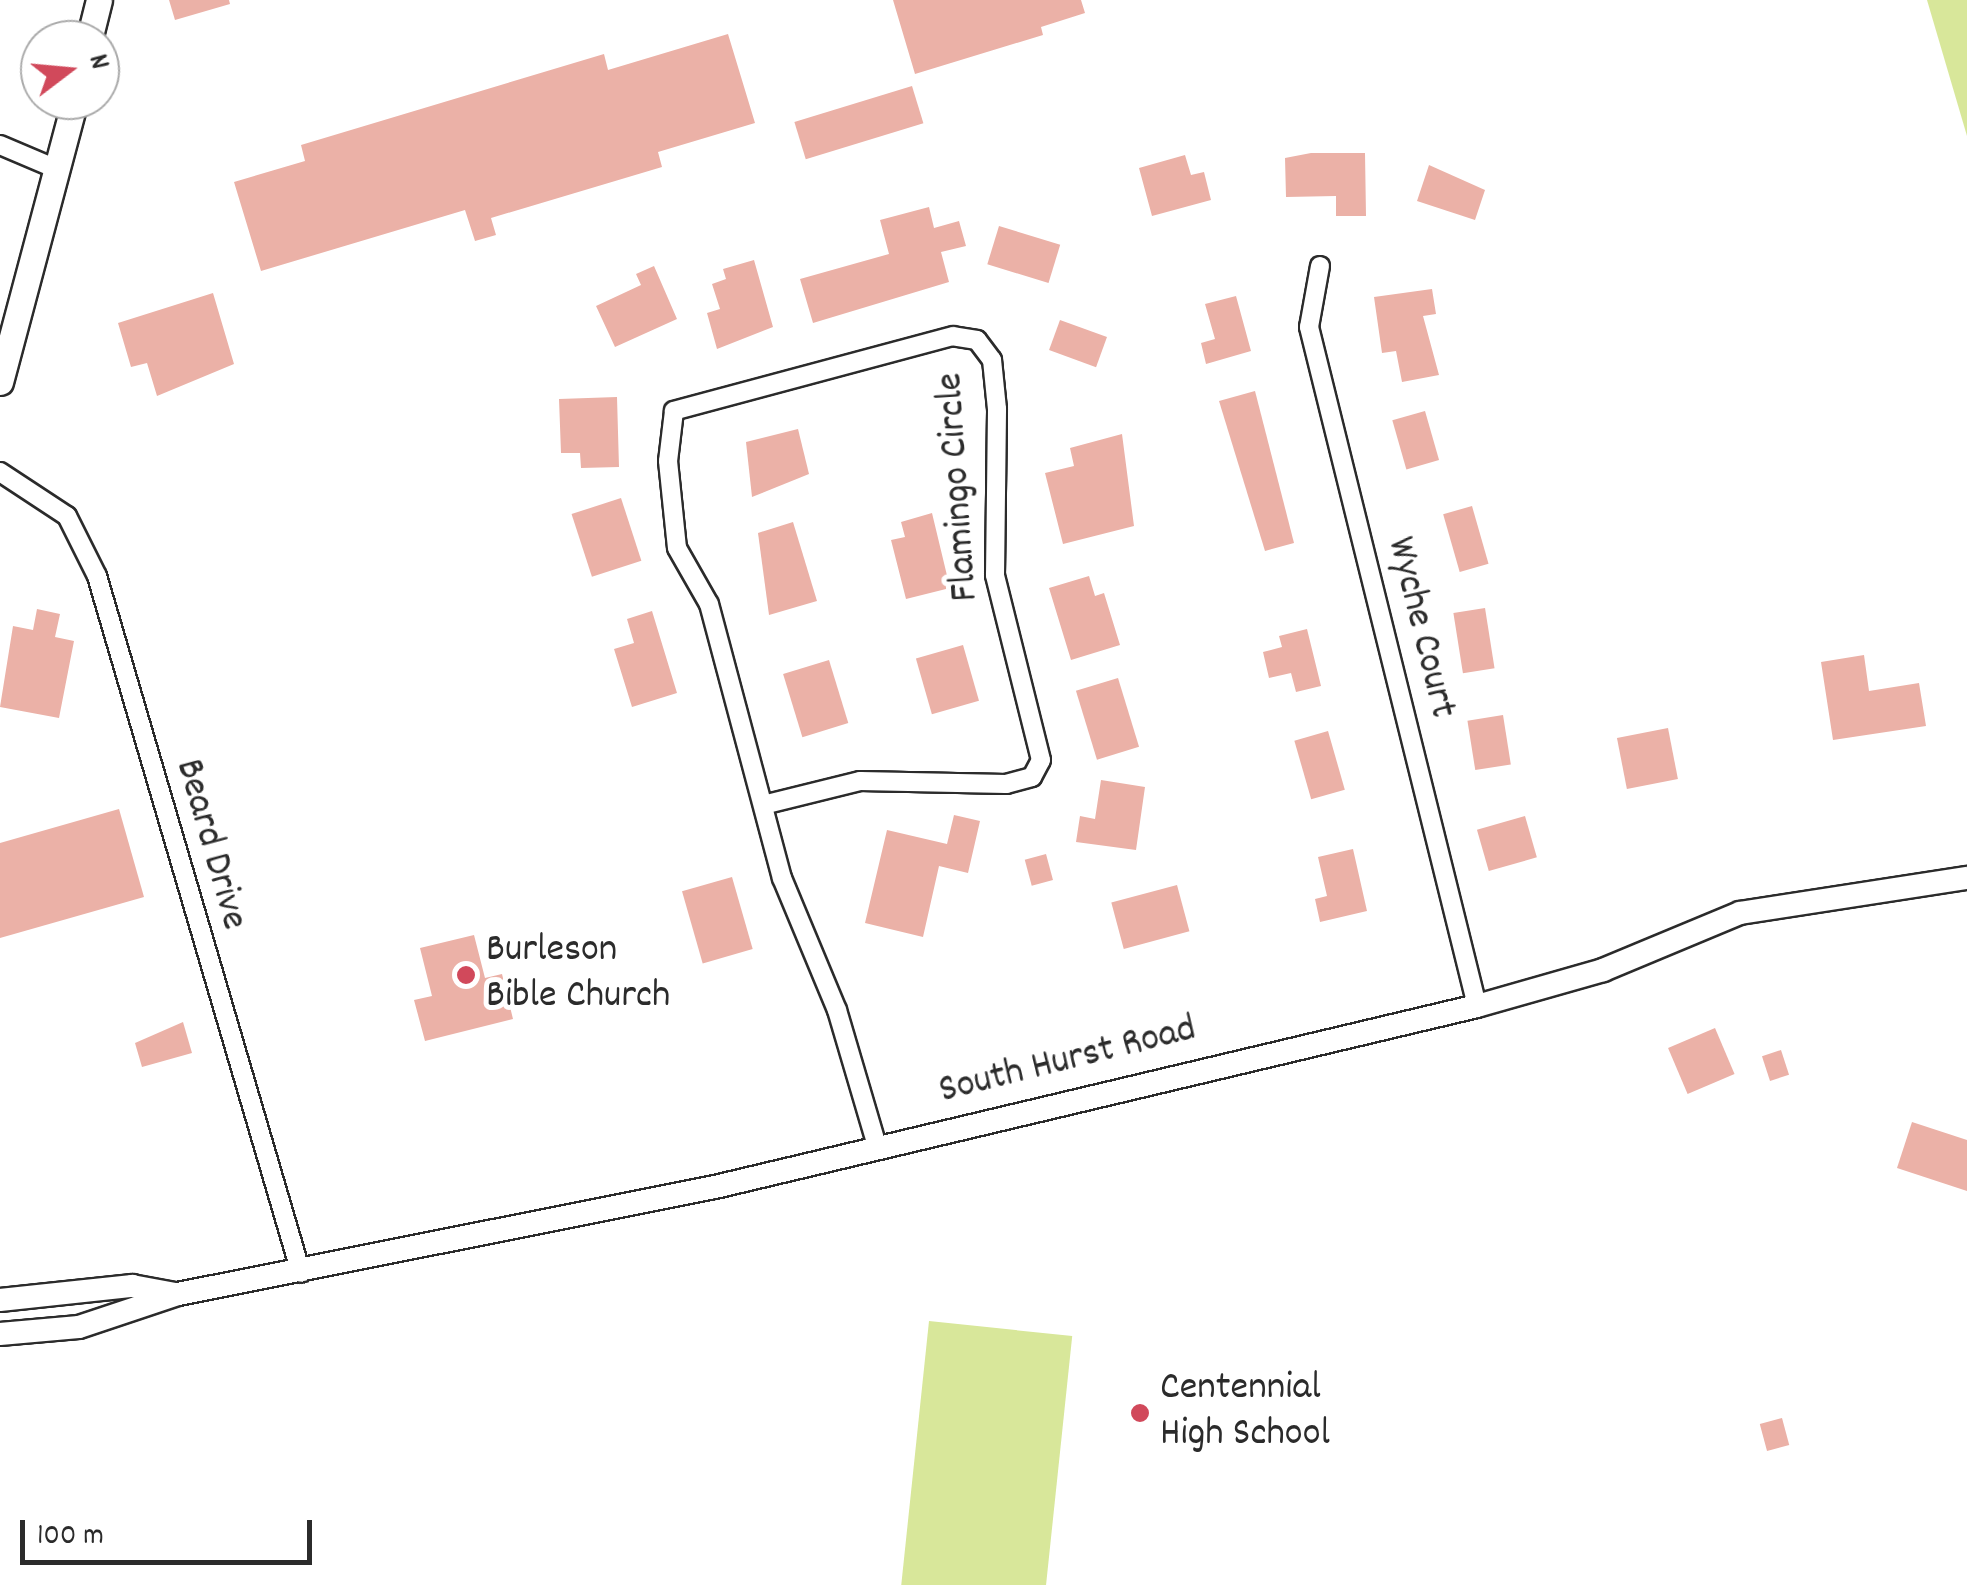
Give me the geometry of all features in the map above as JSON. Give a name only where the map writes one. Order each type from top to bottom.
[{"type":"main road","points":[[0,382],[70,120]]},
{"type":"street","points":[[0,145],[59,170]]},
{"type":"street","name":"Wyche Court","points":[[1320,266],[1308,328],[1477,1006]]},
{"type":"street","name":"Flamingo Circle","points":[[764,805],[860,781],[1006,784],[1032,777],[1042,760],[995,575],[997,409],[992,360],[977,340],[953,336],[674,411],[668,462],[677,548],[709,604],[764,805],[878,1150]]},
{"type":"street","name":"Beard Drive","points":[[0,472],[67,516],[96,576],[301,1273]]},
{"type":"street","name":"South Hurst Road","points":[[0,1334],[79,1327],[178,1294],[301,1273],[878,1150],[1477,1006],[1604,970],[1740,913],[1967,878]]},
{"type":"street","name":"South Hurst Road","points":[[0,1300],[132,1286],[178,1294]]},
{"type":"green space","points":[[1927,0],[1967,0],[1967,136]]},
{"type":"green space","points":[[929,1321],[1072,1336],[1046,1585],[901,1585]]},
{"type":"building","points":[[169,0],[229,0],[230,4],[175,20]]},
{"type":"building","points":[[893,0],[1081,0],[1085,13],[1041,27],[1043,35],[915,74]]},
{"type":"building","points":[[728,34],[755,123],[658,152],[662,167],[491,218],[496,235],[475,241],[465,210],[261,271],[234,182],[305,161],[301,145],[604,54],[608,70]]},
{"type":"building","points":[[912,86],[923,123],[806,159],[794,122]]},
{"type":"building","points":[[1311,153],[1365,153],[1366,216],[1336,216],[1336,196],[1286,197],[1285,158]]},
{"type":"building","points":[[1185,155],[1191,175],[1204,172],[1211,200],[1152,216],[1139,168]]},
{"type":"building","points":[[1429,165],[1485,190],[1475,220],[1417,201]]},
{"type":"building","points":[[929,207],[934,228],[959,221],[966,246],[941,252],[949,282],[813,323],[800,279],[889,254],[880,220]]},
{"type":"building","points":[[999,226],[1060,245],[1049,283],[987,264]]},
{"type":"building","points":[[754,260],[773,327],[717,349],[707,313],[720,309],[712,284],[726,279],[723,269]]},
{"type":"building","points":[[654,266],[677,319],[615,347],[596,306],[641,285],[636,274]]},
{"type":"building","points":[[1432,289],[1436,314],[1423,316],[1439,375],[1402,382],[1396,351],[1382,353],[1374,297]]},
{"type":"building","points":[[213,293],[234,364],[157,396],[147,363],[131,367],[118,323]]},
{"type":"building","points":[[1236,296],[1251,351],[1206,364],[1201,343],[1215,339],[1205,304]]},
{"type":"building","points":[[1060,320],[1107,337],[1096,367],[1049,350]]},
{"type":"building","points":[[1255,391],[1294,543],[1265,551],[1219,401]]},
{"type":"building","points":[[617,397],[619,467],[581,468],[580,453],[561,453],[559,399]]},
{"type":"building","points":[[1425,411],[1439,460],[1406,469],[1392,420]]},
{"type":"building","points":[[798,429],[809,474],[752,497],[746,442]]},
{"type":"building","points":[[1122,434],[1134,526],[1063,544],[1045,473],[1074,466],[1070,448]]},
{"type":"building","points":[[621,498],[641,561],[592,577],[572,514]]},
{"type":"building","points":[[1472,506],[1489,564],[1460,572],[1443,514]]},
{"type":"building","points":[[932,513],[950,588],[906,599],[891,540],[905,537],[901,522]]},
{"type":"building","points":[[793,522],[817,601],[769,615],[758,533]]},
{"type":"building","points":[[1089,576],[1095,596],[1104,593],[1120,645],[1071,660],[1049,588]]},
{"type":"building","points":[[1485,608],[1495,668],[1463,673],[1453,613]]},
{"type":"building","points":[[37,609],[60,614],[55,637],[74,641],[59,718],[0,707],[13,626],[33,630]]},
{"type":"building","points":[[652,611],[677,693],[632,707],[614,649],[634,643],[627,619]]},
{"type":"building","points":[[1307,629],[1321,686],[1296,692],[1291,673],[1269,678],[1263,652],[1282,647],[1279,636]]},
{"type":"building","points":[[963,645],[979,701],[932,714],[916,659]]},
{"type":"building","points":[[1864,655],[1869,691],[1919,683],[1926,726],[1833,740],[1821,662]]},
{"type":"building","points":[[829,660],[848,723],[802,737],[783,674]]},
{"type":"building","points":[[1118,678],[1139,747],[1097,760],[1076,691]]},
{"type":"building","points":[[1503,715],[1511,764],[1475,770],[1467,721]]},
{"type":"building","points":[[1668,728],[1678,779],[1627,789],[1617,738]]},
{"type":"building","points":[[1328,731],[1345,790],[1311,799],[1294,741]]},
{"type":"building","points":[[1101,780],[1145,787],[1136,850],[1076,842],[1080,816],[1095,819]]},
{"type":"building","points":[[119,809],[144,897],[0,938],[0,843]]},
{"type":"building","points":[[954,815],[980,821],[968,873],[939,866],[923,937],[865,923],[887,830],[947,844]]},
{"type":"building","points":[[1525,816],[1537,857],[1489,871],[1477,830]]},
{"type":"building","points":[[1353,849],[1367,911],[1320,922],[1315,899],[1327,896],[1318,857]]},
{"type":"building","points":[[1046,854],[1053,880],[1032,886],[1025,860]]},
{"type":"building","points":[[732,877],[753,949],[703,963],[682,891]]},
{"type":"building","points":[[1177,885],[1189,931],[1124,949],[1111,903]]},
{"type":"building","points":[[474,935],[485,978],[502,974],[513,1019],[425,1041],[414,1000],[432,996],[420,948]]},
{"type":"building","points":[[183,1022],[192,1053],[142,1067],[135,1043]]},
{"type":"building","points":[[1715,1028],[1735,1074],[1688,1094],[1668,1048]]},
{"type":"building","points":[[1781,1050],[1789,1075],[1770,1081],[1762,1056]]},
{"type":"building","points":[[1912,1122],[1967,1140],[1967,1191],[1897,1168]]},
{"type":"building","points":[[1782,1418],[1789,1445],[1767,1451],[1760,1424]]},
{"type":"place","name":"Burleson Bible Church","points":[[466,975]]},
{"type":"place","name":"Centennial High School","points":[[1140,1413]]}]
